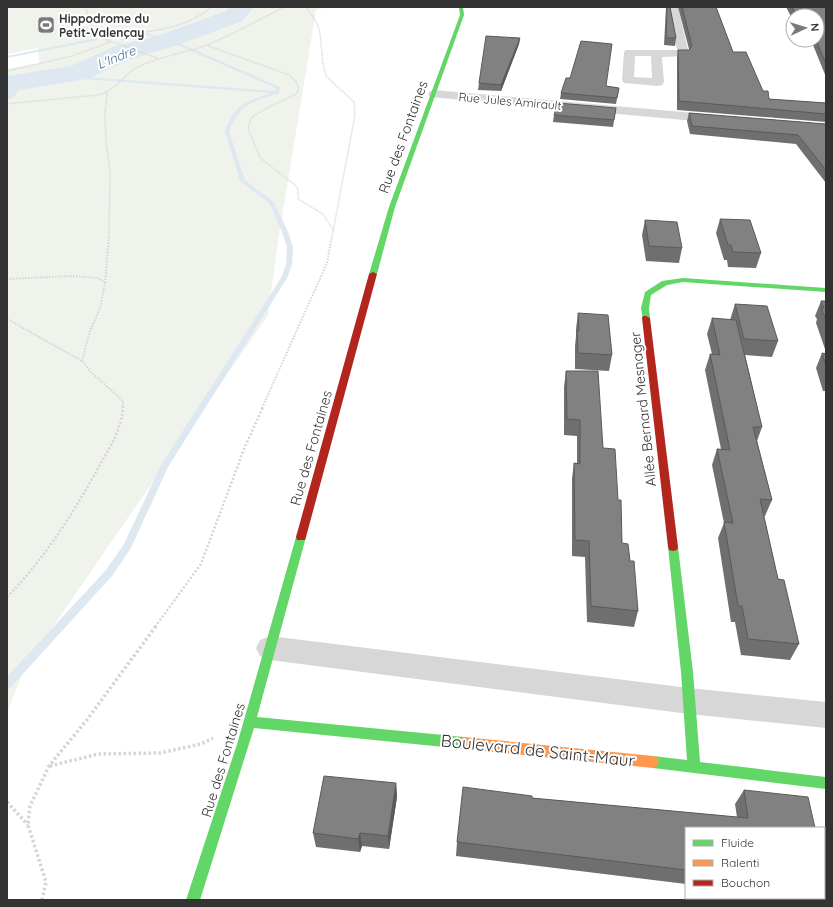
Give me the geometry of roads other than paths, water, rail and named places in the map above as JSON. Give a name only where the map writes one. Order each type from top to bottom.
[{"type":"street","name":"Rue des Fontaines","points":[[193,900],[250,722],[392,207],[462,15],[461,7]]},
{"type":"street","points":[[656,53],[658,82],[628,80],[630,52],[683,54],[672,7]]},
{"type":"street","points":[[642,112],[643,81]]},
{"type":"street","name":"Rue Jules Amirault","points":[[434,94],[728,120]]},
{"type":"street","name":"Allée Bernard Mesnager","points":[[694,767],[687,672],[645,308],[648,294],[666,283],[683,280],[826,290]]},
{"type":"street","points":[[270,648],[689,701],[826,715]]},
{"type":"street","name":"Boulevard de Saint-Maur","points":[[250,722],[638,760],[826,783]]},
{"type":"waterway","name":"L'Indre","points":[[7,84],[77,73],[122,53],[169,40],[234,16],[242,7]]},
{"type":"waterway","points":[[7,684],[109,573],[128,546],[164,467],[284,278],[289,265],[290,247],[272,203],[243,181],[227,131],[231,121],[241,107],[252,101],[277,92],[278,87],[169,40],[146,34],[117,35],[107,37]]},
{"type":"waterway","points":[[7,57],[97,39]]},
{"type":"waterway","points":[[58,76],[274,92]]},
{"type":"waterway","points":[[7,94],[15,83]]},
{"type":"place","name":"Hippodrome du Petit-Valençay","points":[[46,25]]}]
